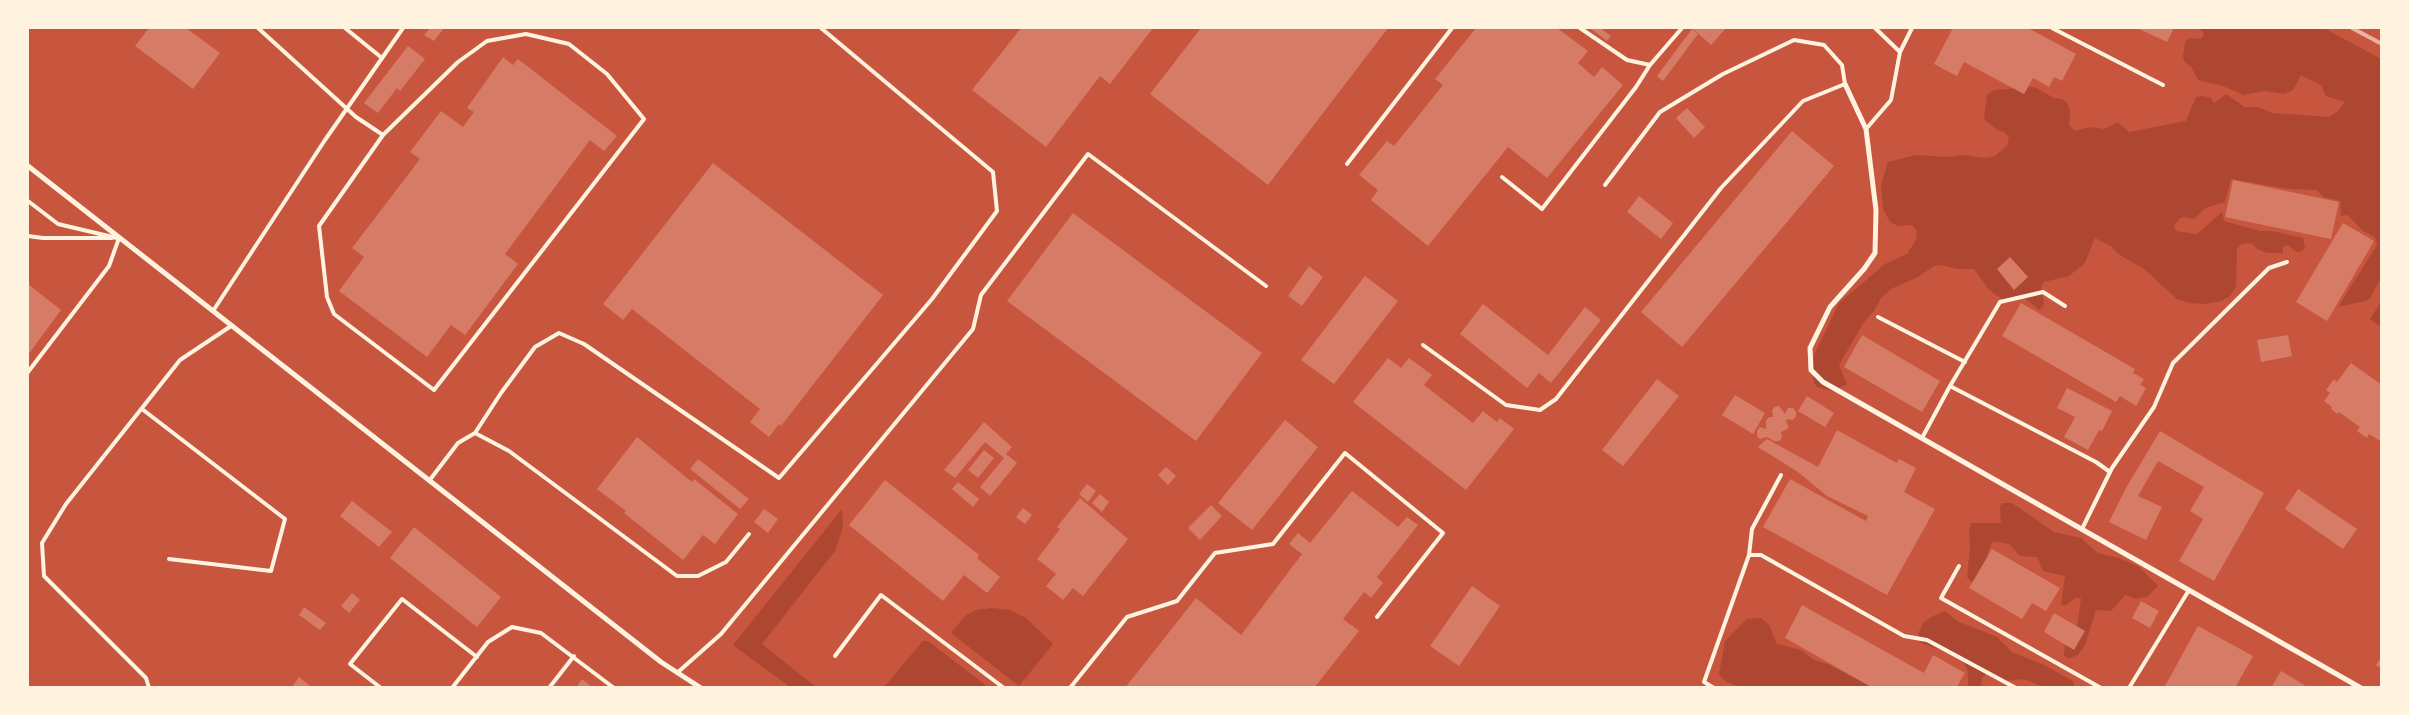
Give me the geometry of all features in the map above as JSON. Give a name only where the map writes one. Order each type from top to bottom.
[{"type":"street","points":[[1845,84],[1866,129],[1876,210],[1875,253],[1864,269],[1830,307],[1810,348],[1811,370],[1823,382],[2360,688]]},
{"type":"street","points":[[28,166],[661,662],[700,688]]},
{"type":"lane","points":[[258,28],[356,117],[383,135]]},
{"type":"lane","points":[[345,28],[382,58]]},
{"type":"lane","points":[[213,311],[347,108],[403,28]]},
{"type":"lane","points":[[430,481],[458,443],[475,433],[534,347],[559,333],[584,344],[779,478],[932,298],[997,211],[993,172],[821,28]]},
{"type":"lane","points":[[1347,164],[1452,28]]},
{"type":"lane","points":[[1580,28],[1627,60],[1650,65]]},
{"type":"lane","points":[[1502,177],[1542,209],[1636,87],[1650,65],[1682,28]]},
{"type":"lane","points":[[1875,28],[1900,52]]},
{"type":"lane","points":[[1866,129],[1891,100],[1900,52],[1912,28]]},
{"type":"lane","points":[[2052,28],[2163,85]]},
{"type":"lane","points":[[526,34],[569,44],[607,74],[644,119],[434,390],[334,314],[327,297],[319,226],[383,135],[458,62],[487,41],[526,34]]},
{"type":"lane","points":[[1423,345],[1506,405],[1540,410],[1556,399],[1728,180],[1803,101],[1845,84],[1842,65],[1824,46],[1794,40],[1723,74],[1660,112],[1605,185]]},
{"type":"lane","points":[[678,673],[721,634],[973,329],[982,295],[1088,154],[1266,286]]},
{"type":"lane","points":[[28,201],[58,224],[120,238]]},
{"type":"lane","points":[[28,236],[43,238],[120,238]]},
{"type":"lane","points":[[28,372],[109,266],[120,238]]},
{"type":"lane","points":[[2082,529],[2110,472],[2154,407],[2173,363],[2268,268],[2287,262]]},
{"type":"lane","points":[[1922,438],[1950,386],[2000,302],[2043,292],[2065,306]]},
{"type":"lane","points":[[1878,317],[1965,362]]},
{"type":"lane","points":[[149,688],[146,678],[44,576],[42,543],[66,504],[180,360],[231,326]]},
{"type":"lane","points":[[1950,386],[2096,462],[2110,472]]},
{"type":"lane","points":[[142,409],[285,518],[271,571],[169,559]]},
{"type":"lane","points":[[475,433],[509,451],[677,576],[698,576],[726,562],[749,534]]},
{"type":"lane","points":[[1070,688],[1127,617],[1177,602],[1215,553],[1273,544],[1345,453],[1443,533],[1377,616]]},
{"type":"lane","points":[[1714,688],[1704,682],[1749,555],[1752,529],[1781,475]]},
{"type":"lane","points":[[1749,555],[1761,555],[1904,636],[1927,640],[2016,688]]},
{"type":"lane","points":[[1958,566],[1941,598],[2101,688]]},
{"type":"lane","points":[[2129,688],[2189,590]]},
{"type":"lane","points":[[836,656],[881,595],[1004,688]]},
{"type":"lane","points":[[381,688],[350,664],[402,599],[477,657]]},
{"type":"lane","points":[[452,688],[488,642],[512,627],[541,633],[614,688]]},
{"type":"lane","points":[[549,688],[574,656]]},
{"type":"shaded area","points":[[2199,28],[2324,28],[2381,59],[2381,278],[2370,298],[2365,301],[2338,307],[2377,245],[2375,237],[2363,231],[2348,215],[2341,216],[2340,201],[2324,197],[2316,190],[2288,189],[2231,179],[2225,202],[2206,208],[2194,219],[2180,218],[2174,226],[2176,231],[2197,234],[2222,212],[2224,221],[2260,231],[2272,231],[2303,238],[2305,248],[2301,252],[2296,252],[2288,245],[2283,247],[2283,253],[2267,253],[2257,249],[2252,243],[2241,244],[2237,249],[2236,287],[2230,296],[2221,301],[2205,304],[2189,303],[2177,299],[2144,269],[2118,254],[2111,246],[2095,238],[2085,263],[2069,276],[2044,282],[2041,287],[2044,302],[2043,307],[2039,310],[2024,297],[2008,303],[1989,290],[1974,269],[1934,266],[1918,277],[1891,289],[1881,298],[1874,311],[1864,322],[1839,365],[1847,384],[1833,391],[1817,387],[1814,383],[1814,355],[1839,303],[1885,264],[1907,254],[1916,240],[1917,231],[1912,225],[1898,226],[1890,222],[1883,209],[1881,185],[1888,162],[1916,155],[1947,157],[1962,155],[1987,158],[1995,156],[2007,146],[2009,137],[1984,119],[1987,95],[1994,90],[2034,87],[2054,98],[2062,99],[2068,104],[2070,111],[2069,125],[2075,131],[2090,127],[2104,129],[2118,122],[2129,132],[2186,121],[2196,97],[2202,96],[2211,98],[2214,103],[2226,94],[2245,107],[2257,107],[2273,113],[2329,117],[2338,111],[2345,102],[2326,96],[2321,85],[2301,75],[2293,90],[2284,94],[2264,91],[2244,95],[2223,86],[2198,80],[2192,68],[2184,61],[2183,56],[2185,42],[2189,38],[2201,39],[2204,34]]},
{"type":"shaded area","points":[[2381,302],[2381,327],[2370,319]]},
{"type":"shaded area","points":[[2002,503],[2012,503],[2054,532],[2081,538],[2098,553],[2119,558],[2139,567],[2158,586],[2147,597],[2136,599],[2125,595],[2111,611],[2096,610],[2085,645],[2078,655],[2068,659],[2064,655],[2065,644],[2077,627],[2081,598],[2075,598],[2066,605],[2061,605],[2065,576],[2043,571],[2037,557],[2020,556],[2009,544],[1993,541],[1988,552],[1985,573],[1974,584],[1967,577],[1970,548],[1969,528],[1972,523],[2001,523],[2000,507]]},
{"type":"shaded area","points":[[842,509],[843,527],[835,551],[762,644],[816,687],[790,687],[733,645]]},
{"type":"shaded area","points":[[992,608],[1010,610],[1026,618],[1053,644],[1019,686],[951,633],[965,616],[976,610]]},
{"type":"shaded area","points":[[1945,611],[1957,621],[1997,637],[2012,652],[2044,665],[2073,681],[2075,687],[2043,687],[2024,679],[2004,681],[1986,674],[1982,678],[1981,687],[1968,687],[1968,672],[1962,657],[1921,643],[1918,634],[1923,623]]},
{"type":"shaded area","points":[[1761,618],[1769,625],[1777,644],[1801,650],[1814,660],[1830,665],[1871,687],[1741,688],[1725,681],[1719,674],[1725,641],[1747,619]]},
{"type":"shaded area","points":[[923,641],[928,641],[988,687],[884,687]]},
{"type":"building","points":[[149,28],[186,28],[220,53],[193,89],[135,46]]},
{"type":"building","points":[[430,28],[444,28],[434,41],[424,35]]},
{"type":"building","points":[[1021,28],[1153,28],[1110,84],[1100,76],[1046,147],[972,90]]},
{"type":"building","points":[[1201,28],[1388,28],[1268,185],[1150,94]]},
{"type":"building","points":[[1476,28],[1557,28],[1588,51],[1578,63],[1594,77],[1602,67],[1623,85],[1547,178],[1508,147],[1428,246],[1371,200],[1378,190],[1359,175],[1387,141],[1394,146],[1443,85],[1435,79]]},
{"type":"building","points":[[1590,28],[1600,28],[1611,36],[1607,41]]},
{"type":"building","points":[[1692,28],[1726,28],[1711,45]]},
{"type":"building","points":[[1953,28],[2028,28],[2076,54],[2062,81],[2054,77],[2049,87],[2033,78],[2024,94],[1964,62],[1957,76],[1934,64]]},
{"type":"building","points":[[2137,28],[2174,28],[2167,42]]},
{"type":"building","points":[[1692,29],[1698,34],[1663,81],[1657,76]]},
{"type":"building","points":[[408,46],[425,59],[400,91],[397,88],[378,113],[364,103]]},
{"type":"building","points":[[503,57],[513,65],[518,59],[617,136],[604,151],[590,140],[505,254],[518,264],[465,335],[451,325],[427,357],[339,291],[364,257],[352,248],[420,159],[410,152],[441,111],[463,127],[474,112],[467,108]]},
{"type":"building","points":[[1687,108],[1705,127],[1694,138],[1676,118]]},
{"type":"building","points":[[1792,131],[1834,166],[1682,347],[1641,312]]},
{"type":"building","points":[[713,163],[883,295],[781,426],[779,424],[769,437],[750,422],[760,409],[632,309],[623,320],[603,304]]},
{"type":"building","points":[[2233,180],[2339,202],[2331,239],[2225,217]]},
{"type":"building","points":[[1639,196],[1673,223],[1661,239],[1627,212]]},
{"type":"building","points":[[1073,213],[1262,353],[1196,441],[1007,301]]},
{"type":"building","points":[[2343,223],[2374,241],[2327,321],[2296,302]]},
{"type":"building","points":[[2010,257],[2028,277],[2014,290],[1997,269]]},
{"type":"building","points":[[1309,266],[1323,277],[1302,306],[1288,296]]},
{"type":"building","points":[[1365,276],[1398,301],[1334,384],[1301,360]]},
{"type":"building","points":[[28,284],[61,310],[28,355]]},
{"type":"building","points":[[2021,303],[2135,369],[2133,373],[2144,379],[2140,385],[2146,388],[2136,406],[2120,396],[2116,402],[2002,336]]},
{"type":"building","points":[[1483,304],[1548,355],[1585,307],[1601,320],[1551,383],[1539,373],[1527,388],[1460,334]]},
{"type":"building","points":[[1862,335],[1940,381],[1922,412],[1844,367]]},
{"type":"building","points":[[2288,335],[2292,356],[2261,362],[2257,340]]},
{"type":"building","points":[[1388,358],[1401,368],[1409,358],[1432,375],[1424,385],[1473,423],[1483,411],[1497,422],[1500,418],[1514,429],[1466,490],[1353,402]]},
{"type":"building","points":[[2351,363],[2382,385],[2382,442],[2369,434],[2367,438],[2357,431],[2360,427],[2339,412],[2337,414],[2324,401],[2330,393],[2326,390],[2334,379],[2337,382]]},
{"type":"building","points":[[1657,379],[1679,396],[1623,466],[1602,450]]},
{"type":"building","points":[[2067,388],[2112,411],[2102,431],[2099,430],[2088,450],[2064,437],[2075,417],[2057,408]]},
{"type":"building","points":[[1735,395],[1765,413],[1753,434],[1722,415]]},
{"type":"building","points":[[1807,396],[1834,413],[1825,427],[1798,411]]},
{"type":"building","points":[[1779,406],[1785,414],[1788,408],[1793,408],[1796,411],[1796,416],[1793,420],[1788,419],[1786,421],[1789,428],[1781,432],[1782,438],[1779,441],[1774,441],[1767,437],[1760,439],[1757,436],[1757,431],[1760,427],[1766,429],[1766,421],[1769,417],[1773,417],[1772,410]]},
{"type":"building","points":[[1285,420],[1318,447],[1252,530],[1218,503]]},
{"type":"building","points":[[984,422],[1012,447],[1006,454],[1017,463],[990,496],[980,487],[1004,458],[985,442],[955,478],[944,470]]},
{"type":"building","points":[[1837,430],[1897,463],[1899,459],[1916,468],[1904,492],[1935,509],[1887,595],[1763,527],[1790,479],[1866,521],[1868,516],[1827,496],[1798,472],[1758,447],[1767,439],[1818,467]]},
{"type":"building","points":[[2160,431],[2264,493],[2214,581],[2179,561],[2203,519],[2190,511],[2204,487],[2158,461],[2138,496],[2162,507],[2146,540],[2109,522],[2126,488]]},
{"type":"building","points":[[637,437],[692,482],[694,479],[738,514],[715,544],[703,535],[683,560],[597,489]]},
{"type":"building","points":[[984,450],[994,458],[978,478],[968,470]]},
{"type":"building","points":[[698,459],[749,499],[740,509],[690,469]]},
{"type":"building","points":[[1166,467],[1176,476],[1168,485],[1158,475]]},
{"type":"building","points":[[885,480],[979,555],[977,558],[1000,577],[987,593],[964,575],[943,601],[849,525]]},
{"type":"building","points":[[958,482],[979,499],[973,507],[952,489]]},
{"type":"building","points":[[1087,484],[1096,491],[1088,502],[1079,494]]},
{"type":"building","points":[[2298,489],[2357,529],[2343,549],[2285,509]]},
{"type":"building","points":[[1352,491],[1398,527],[1407,517],[1418,525],[1377,577],[1383,583],[1371,598],[1364,592],[1343,619],[1359,631],[1314,688],[1125,688],[1196,598],[1241,635],[1302,554],[1289,544],[1298,533],[1310,543]]},
{"type":"building","points":[[1100,494],[1109,502],[1102,512],[1092,503]]},
{"type":"building","points":[[1080,498],[1128,539],[1083,596],[1073,588],[1063,600],[1046,586],[1056,574],[1037,559],[1060,529],[1057,527]]},
{"type":"building","points":[[352,501],[392,532],[379,547],[340,516]]},
{"type":"building","points":[[1211,505],[1222,516],[1200,540],[1188,528]]},
{"type":"building","points":[[1023,508],[1032,515],[1025,524],[1016,517]]},
{"type":"building","points":[[764,509],[778,519],[768,533],[754,522]]},
{"type":"building","points":[[414,527],[501,597],[477,627],[390,558]]},
{"type":"building","points":[[1992,549],[2060,588],[2046,611],[2032,603],[2022,619],[1969,588]]},
{"type":"building","points":[[1472,586],[1500,606],[1459,666],[1430,646]]},
{"type":"building","points":[[352,593],[360,600],[349,613],[341,606]]},
{"type":"building","points":[[2141,601],[2159,611],[2150,628],[2132,618]]},
{"type":"building","points":[[1802,605],[1924,673],[1933,655],[1965,673],[1956,688],[1873,688],[1785,638]]},
{"type":"building","points":[[304,607],[326,623],[320,630],[299,615]]},
{"type":"building","points":[[2054,613],[2085,631],[2074,650],[2044,632]]},
{"type":"building","points":[[2198,626],[2253,656],[2235,688],[2164,688]]},
{"type":"building","points":[[2382,656],[2382,669],[2376,665]]},
{"type":"building","points":[[2281,671],[2309,688],[2271,688]]},
{"type":"building","points":[[299,677],[313,688],[291,688]]},
{"type":"building","points":[[582,679],[593,688],[576,688]]},
{"type":"railway","points":[[2352,28],[2382,44]]}]
